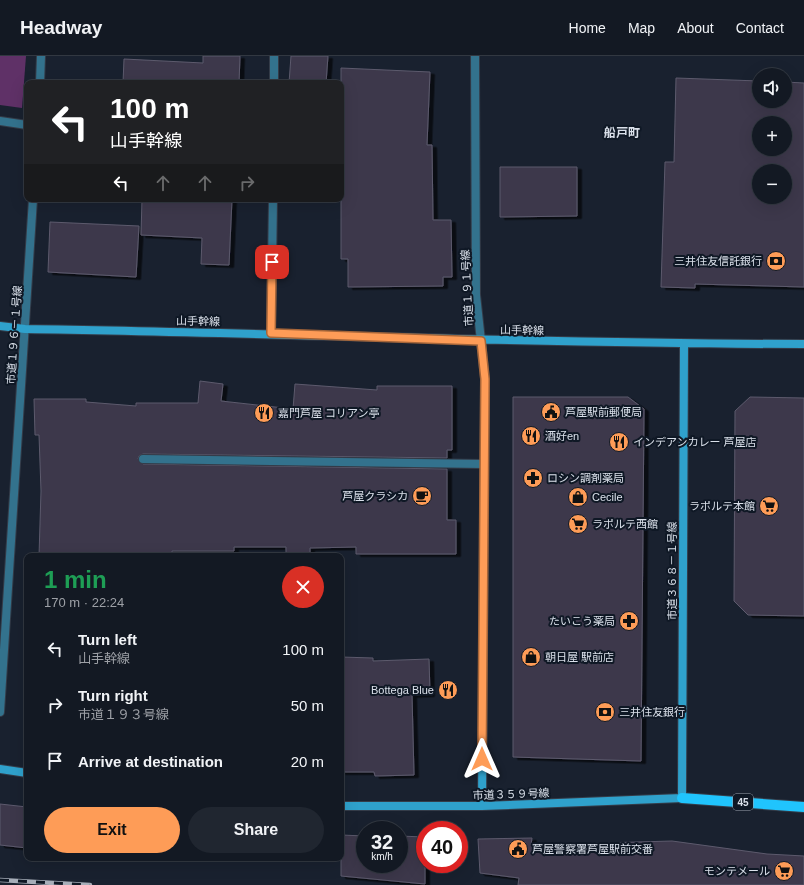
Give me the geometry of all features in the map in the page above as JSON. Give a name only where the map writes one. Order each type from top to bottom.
[{"type":"main road","name":"45","points":[[682,798],[804,807]]},
{"type":"street","points":[[40,80],[41,56]]},
{"type":"street","points":[[274,56],[274,80]]},
{"type":"street","name":"市道１９１号線","points":[[475,56],[476,295],[485,379],[482,806]]},
{"type":"street","points":[[0,120],[24,124]]},
{"type":"street","name":"市道１９６－１号線","points":[[0,712],[33,202]]},
{"type":"street","points":[[271,333],[272,202]]},
{"type":"street","name":"山手幹線","points":[[0,326],[25,329],[271,333],[481,341],[804,344]]},
{"type":"street","name":"市道３６８－１号線","points":[[682,798],[684,344]]},
{"type":"street","points":[[143,460],[484,464]]},
{"type":"street","points":[[0,769],[24,772]]},
{"type":"street","name":"市道３５９号線","points":[[344,806],[482,806],[682,798]]},
{"type":"shaded area","points":[[0,56],[26,56],[22,108],[0,105]]},
{"type":"building","points":[[203,56],[240,56],[239,80],[123,80],[124,59],[203,63]]},
{"type":"building","points":[[291,56],[328,56],[326,80],[289,80]]},
{"type":"building","points":[[341,68],[430,72],[427,145],[432,145],[433,220],[451,220],[452,277],[443,277],[443,286],[348,287],[348,259],[341,259],[341,202],[344,202],[344,80],[341,80]]},
{"type":"building","points":[[676,78],[752,81],[752,108],[792,108],[792,82],[804,83],[804,287],[695,284],[695,288],[661,287],[665,162],[674,162]]},
{"type":"building","points":[[500,167],[577,167],[577,216],[500,217]]},
{"type":"building","points":[[142,202],[232,202],[229,265],[201,264],[202,238],[141,235]]},
{"type":"building","points":[[50,222],[139,226],[136,277],[48,272]]},
{"type":"building","points":[[200,381],[223,384],[221,401],[293,409],[295,384],[377,390],[377,386],[452,386],[452,450],[447,450],[447,458],[143,454],[139,456],[138,459],[143,464],[447,469],[447,520],[456,520],[456,554],[356,554],[356,547],[310,548],[310,553],[286,553],[286,547],[234,547],[234,551],[172,551],[172,553],[39,553],[41,491],[39,435],[35,435],[34,399],[86,399],[86,402],[136,406],[136,403],[198,403]]},
{"type":"building","name":"ラポルテ西館","points":[[513,397],[628,397],[644,409],[641,761],[513,757]]},
{"type":"building","name":"ラポルテ本館","points":[[750,397],[804,398],[804,616],[748,615],[734,601],[735,411]]},
{"type":"building","points":[[344,657],[373,658],[373,661],[429,659],[430,694],[412,695],[414,775],[375,776],[374,772],[344,772]]},
{"type":"building","points":[[0,804],[24,807],[24,848],[0,845]]},
{"type":"building","points":[[344,835],[356,836],[356,873],[408,873],[408,836],[416,837],[416,873],[425,873],[425,884],[341,876],[341,861],[344,861]]},
{"type":"building","points":[[532,838],[531,845],[672,841],[767,854],[804,856],[804,885],[518,885],[519,878],[480,873],[478,839]]},
{"type":"railway","points":[[0,880],[90,885]]},
{"type":"place","name":"三井住友信託銀行","points":[[776,261]]},
{"type":"place","name":"芦屋駅前郵便局","points":[[551,412]]},
{"type":"place","name":"嘉門芦屋 コリアン亭","points":[[264,413]]},
{"type":"place","name":"酒好en","points":[[531,436]]},
{"type":"place","name":"インデアンカレー 芦屋店","points":[[619,442]]},
{"type":"place","name":"ロシン調剤薬局","points":[[533,478]]},
{"type":"place","name":"芦屋クラシカ","points":[[422,496]]},
{"type":"place","name":"Cecile","points":[[578,497]]},
{"type":"place","name":"ラポルテ本館","points":[[769,506]]},
{"type":"place","name":"ラポルテ西館","points":[[578,524]]},
{"type":"place","name":"たいこう薬局","points":[[629,621]]},
{"type":"place","name":"朝日屋 駅前店","points":[[531,657]]},
{"type":"place","name":"Bottega Blue","points":[[448,690]]},
{"type":"place","name":"三井住友銀行","points":[[605,712]]},
{"type":"place","name":"芦屋警察署芦屋駅前交番","points":[[518,849]]},
{"type":"place","name":"モンテメール","points":[[784,871]]},
{"type":"district","name":"船戸町","points":[[622,133]]},
{"type":"route","points":[[272,262],[271,333],[481,341],[485,379],[482,759]]}]
